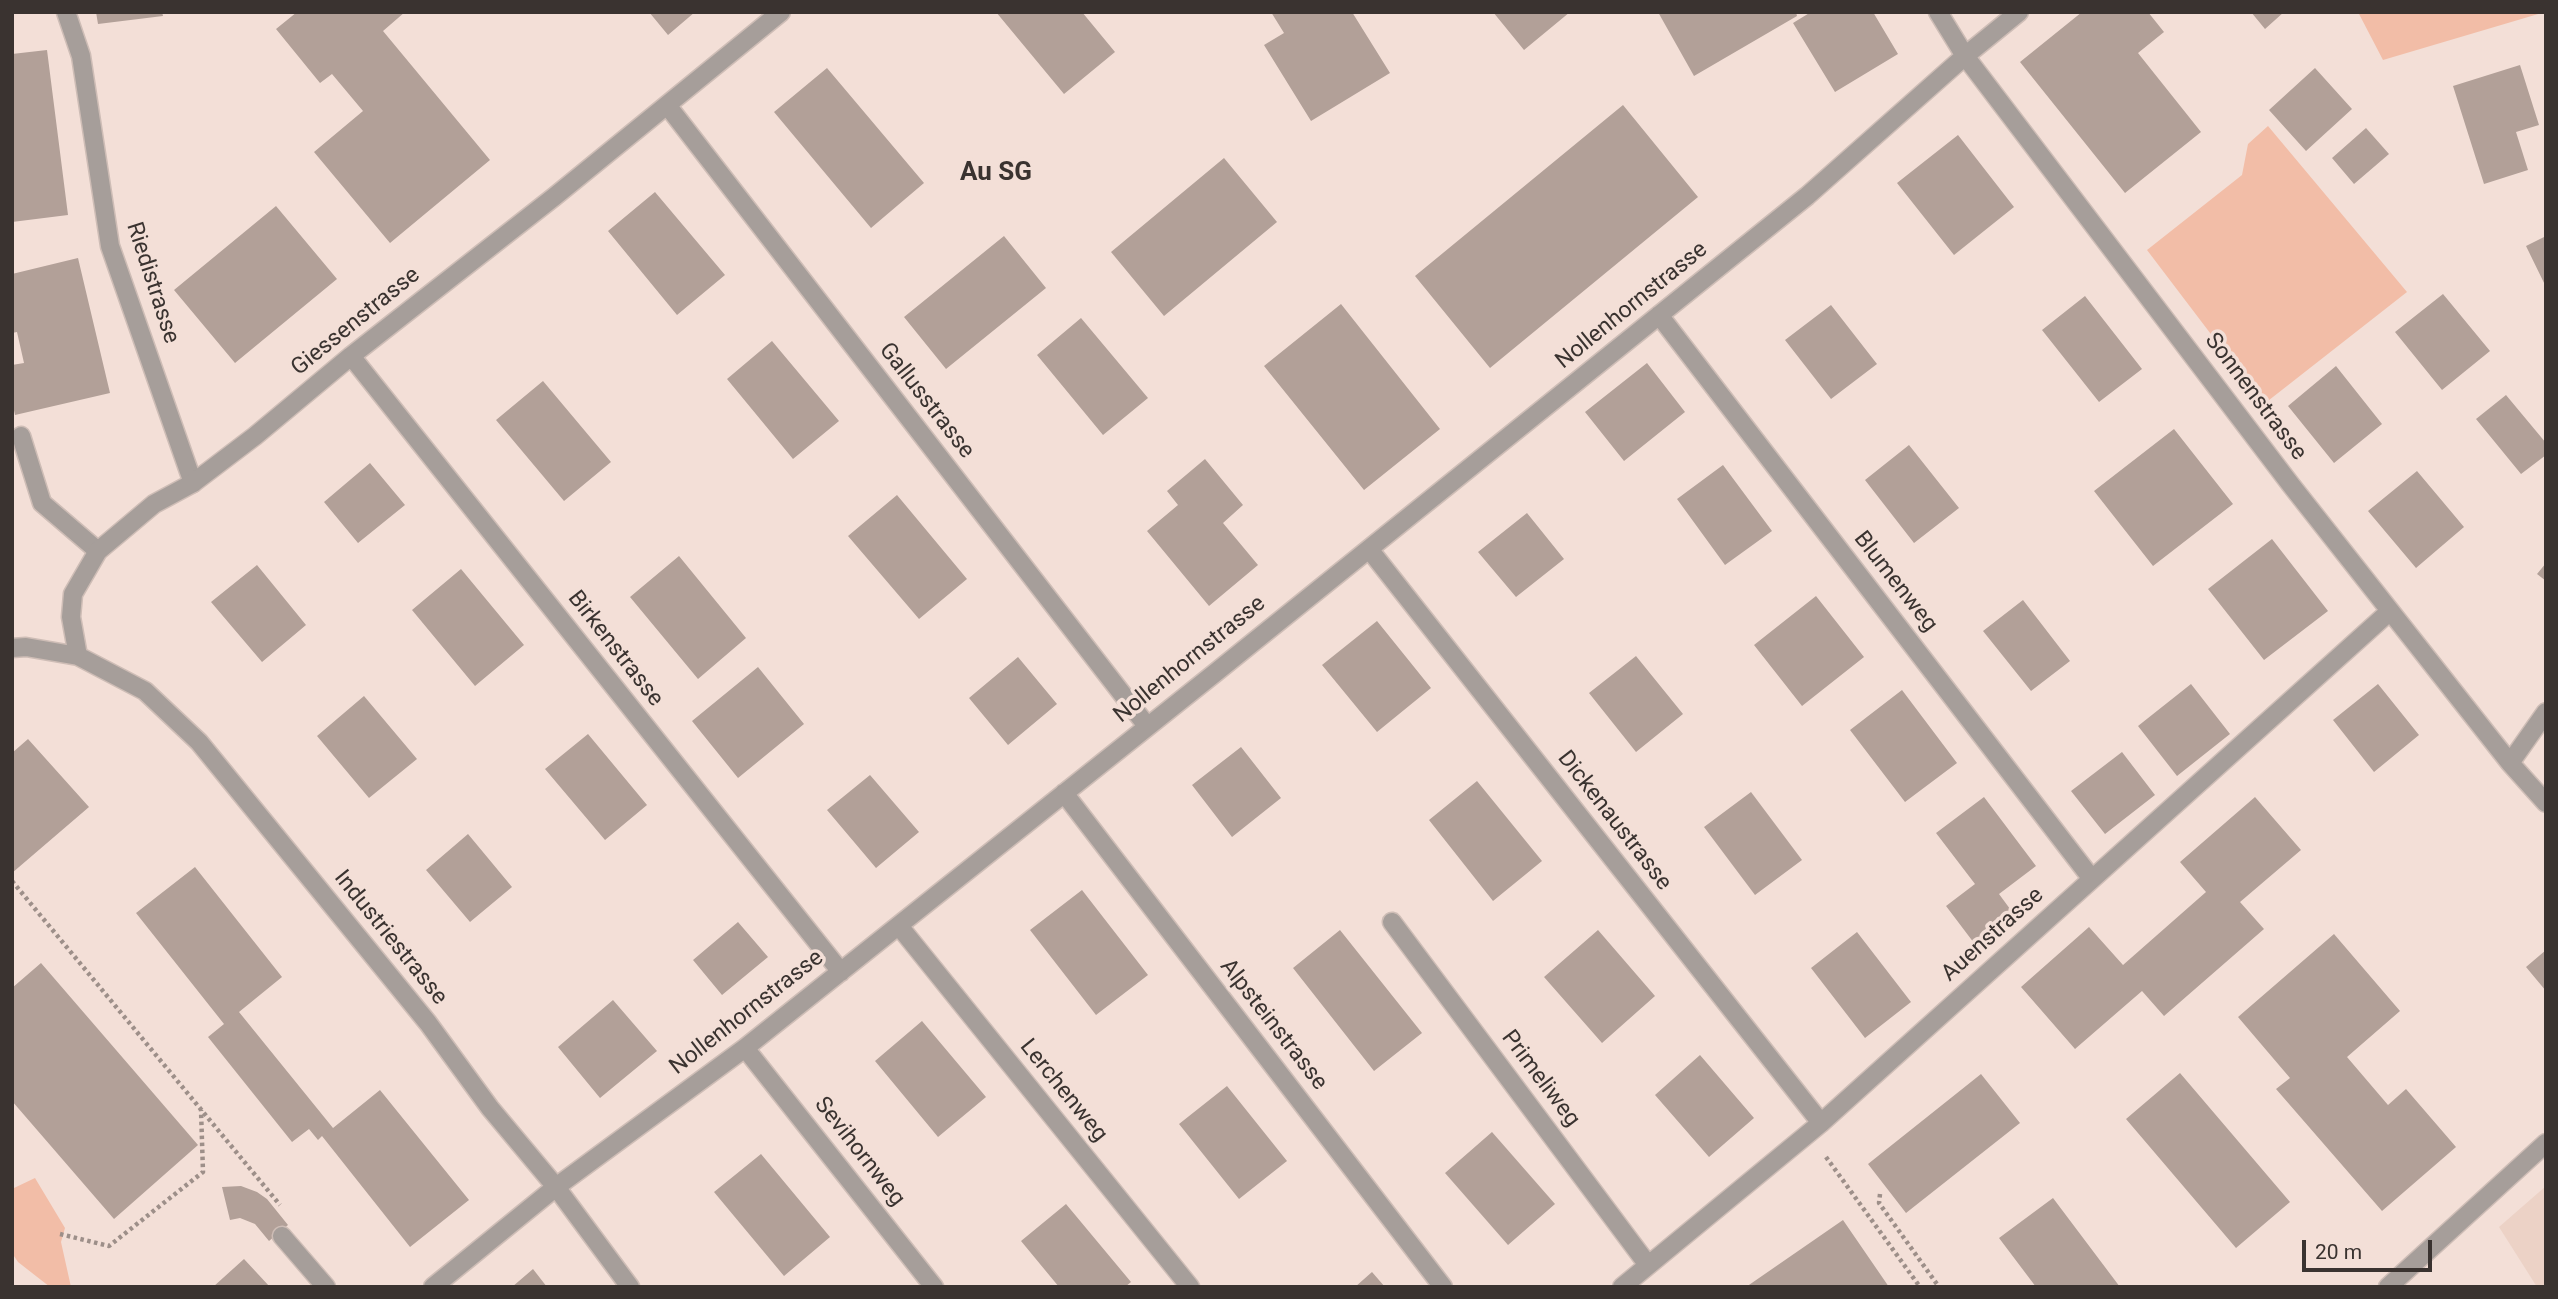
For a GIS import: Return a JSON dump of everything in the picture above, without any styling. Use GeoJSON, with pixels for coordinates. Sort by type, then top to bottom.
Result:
{"type":"FeatureCollection","features":[{"type":"Feature","properties":{"kind":"street","name":"Riedistrasse"},"geometry":{"type":"LineString","coordinates":[[66,12],[81,56],[110,246],[193,482]]}},
{"type":"Feature","properties":{"kind":"street","name":"Giessenstrasse"},"geometry":{"type":"LineString","coordinates":[[78,656],[71,617],[73,594],[98,551],[154,504],[193,482],[255,436],[781,12]]}},
{"type":"Feature","properties":{"kind":"street","name":"Sonnenstrasse"},"geometry":{"type":"LineString","coordinates":[[1938,12],[1965,56],[2389,612],[2510,763],[2546,803]]}},
{"type":"Feature","properties":{"kind":"street","name":"Nollenhornstrasse"},"geometry":{"type":"LineString","coordinates":[[433,1287],[556,1186],[745,1048],[841,972],[1659,316],[1807,196],[1965,56],[2019,12]]}},
{"type":"Feature","properties":{"kind":"street","name":"Gallusstrasse"},"geometry":{"type":"LineString","coordinates":[[667,105],[1147,726]]}},
{"type":"Feature","properties":{"kind":"street","name":"Blumenweg"},"geometry":{"type":"LineString","coordinates":[[1659,316],[2092,879]]}},
{"type":"Feature","properties":{"kind":"street","name":"Birkenstrasse"},"geometry":{"type":"LineString","coordinates":[[351,356],[841,972]]}},
{"type":"Feature","properties":{"kind":"street"},"geometry":{"type":"LineString","coordinates":[[21,436],[41,503],[98,551]]}},
{"type":"Feature","properties":{"kind":"street","name":"Dickenaustrasse"},"geometry":{"type":"LineString","coordinates":[[1369,549],[1815,1128]]}},
{"type":"Feature","properties":{"kind":"street","name":"Auenstrasse"},"geometry":{"type":"LineString","coordinates":[[1622,1287],[1815,1128],[2389,612]]}},
{"type":"Feature","properties":{"kind":"street"},"geometry":{"type":"LineString","coordinates":[[12,648],[26,646],[78,656]]}},
{"type":"Feature","properties":{"kind":"street","name":"Industriestrasse"},"geometry":{"type":"LineString","coordinates":[[78,656],[145,691],[199,742],[428,1024],[490,1108],[556,1186],[630,1287]]}},
{"type":"Feature","properties":{"kind":"street"},"geometry":{"type":"LineString","coordinates":[[2510,763],[2546,712]]}},
{"type":"Feature","properties":{"kind":"street","name":"Alpsteinstrasse"},"geometry":{"type":"LineString","coordinates":[[1064,793],[1443,1287]]}},
{"type":"Feature","properties":{"kind":"street","name":"Primeliweg"},"geometry":{"type":"LineString","coordinates":[[1392,922],[1648,1265]]}},
{"type":"Feature","properties":{"kind":"street","name":"Lerchenweg"},"geometry":{"type":"LineString","coordinates":[[899,926],[1190,1287]]}},
{"type":"Feature","properties":{"kind":"street","name":"Sevihornweg"},"geometry":{"type":"LineString","coordinates":[[745,1048],[934,1287]]}},
{"type":"Feature","properties":{"kind":"street"},"geometry":{"type":"LineString","coordinates":[[2388,1287],[2546,1143]]}},
{"type":"Feature","properties":{"kind":"street"},"geometry":{"type":"LineString","coordinates":[[282,1236],[326,1287]]}},
{"type":"Feature","properties":{"kind":"path"},"geometry":{"type":"LineString","coordinates":[[12,881],[287,1213]]}},
{"type":"Feature","properties":{"kind":"path"},"geometry":{"type":"LineString","coordinates":[[60,1234],[109,1246],[204,1172],[201,1109]]}},
{"type":"Feature","properties":{"kind":"path"},"geometry":{"type":"LineString","coordinates":[[1815,1128],[1920,1287]]}},
{"type":"Feature","properties":{"kind":"path"},"geometry":{"type":"LineString","coordinates":[[1880,1194],[1879,1203],[1939,1287]]}},
{"type":"Feature","properties":{"kind":"shaded area"},"geometry":{"type":"Polygon","coordinates":[[[2358,12],[2545,12],[2383,60],[2358,12]]]}},
{"type":"Feature","properties":{"kind":"shaded area"},"geometry":{"type":"Polygon","coordinates":[[[2268,126],[2407,292],[2264,404],[2147,250],[2242,175],[2248,144],[2268,126]]]}},
{"type":"Feature","properties":{"kind":"shaded area"},"geometry":{"type":"Polygon","coordinates":[[[35,1178],[65,1228],[61,1242],[71,1287],[50,1287],[18,1262],[12,1253],[12,1193],[14,1188],[35,1178]]]}},
{"type":"Feature","properties":{"kind":"shaded area"},"geometry":{"type":"Polygon","coordinates":[[[2546,1186],[2546,1287],[2537,1287],[2499,1227],[2546,1186]]]}},
{"type":"Feature","properties":{"kind":"building"},"geometry":{"type":"Polygon","coordinates":[[[96,12],[162,12],[163,16],[98,24],[96,12]]]}},
{"type":"Feature","properties":{"kind":"building"},"geometry":{"type":"Polygon","coordinates":[[[297,12],[405,12],[383,31],[490,160],[390,243],[314,152],[363,111],[332,74],[320,83],[276,29],[297,12]]]}},
{"type":"Feature","properties":{"kind":"building"},"geometry":{"type":"Polygon","coordinates":[[[649,12],[695,12],[668,35],[649,12]]]}},
{"type":"Feature","properties":{"kind":"building"},"geometry":{"type":"Polygon","coordinates":[[[996,12],[1082,12],[1115,52],[1064,94],[996,12]]]}},
{"type":"Feature","properties":{"kind":"building"},"geometry":{"type":"Polygon","coordinates":[[[1271,12],[1352,12],[1390,73],[1311,121],[1264,45],[1284,33],[1271,12]]]}},
{"type":"Feature","properties":{"kind":"building"},"geometry":{"type":"Polygon","coordinates":[[[1493,12],[1570,12],[1524,50],[1493,12]]]}},
{"type":"Feature","properties":{"kind":"building"},"geometry":{"type":"Polygon","coordinates":[[[1658,12],[1796,12],[1797,16],[1694,76],[1658,12]]]}},
{"type":"Feature","properties":{"kind":"building"},"geometry":{"type":"Polygon","coordinates":[[[1811,12],[1873,12],[1898,54],[1835,92],[1793,23],[1811,12]]]}},
{"type":"Feature","properties":{"kind":"building"},"geometry":{"type":"Polygon","coordinates":[[[2082,12],[2148,12],[2164,32],[2138,53],[2201,132],[2125,193],[2020,62],[2082,12]]]}},
{"type":"Feature","properties":{"kind":"building"},"geometry":{"type":"Polygon","coordinates":[[[2251,12],[2284,12],[2265,29],[2251,12]]]}},
{"type":"Feature","properties":{"kind":"building"},"geometry":{"type":"Polygon","coordinates":[[[47,50],[68,215],[12,222],[12,54],[47,50]]]}},
{"type":"Feature","properties":{"kind":"building"},"geometry":{"type":"Polygon","coordinates":[[[2520,65],[2539,125],[2516,132],[2528,170],[2484,184],[2453,86],[2520,65]]]}},
{"type":"Feature","properties":{"kind":"building"},"geometry":{"type":"Polygon","coordinates":[[[827,68],[924,183],[871,228],[774,112],[827,68]]]}},
{"type":"Feature","properties":{"kind":"building"},"geometry":{"type":"Polygon","coordinates":[[[2315,68],[2352,109],[2306,151],[2269,110],[2315,68]]]}},
{"type":"Feature","properties":{"kind":"building"},"geometry":{"type":"Polygon","coordinates":[[[1623,105],[1698,197],[1490,368],[1415,276],[1623,105]]]}},
{"type":"Feature","properties":{"kind":"building"},"geometry":{"type":"Polygon","coordinates":[[[2366,128],[2389,154],[2354,184],[2332,158],[2366,128]]]}},
{"type":"Feature","properties":{"kind":"building"},"geometry":{"type":"Polygon","coordinates":[[[1958,135],[2014,207],[1954,255],[1897,183],[1958,135]]]}},
{"type":"Feature","properties":{"kind":"building"},"geometry":{"type":"Polygon","coordinates":[[[1224,158],[1277,222],[1164,316],[1111,252],[1224,158]]]}},
{"type":"Feature","properties":{"kind":"building"},"geometry":{"type":"Polygon","coordinates":[[[655,192],[725,275],[677,315],[608,231],[655,192]]]}},
{"type":"Feature","properties":{"kind":"building"},"geometry":{"type":"Polygon","coordinates":[[[276,206],[337,279],[235,363],[174,290],[276,206]]]}},
{"type":"Feature","properties":{"kind":"building"},"geometry":{"type":"Polygon","coordinates":[[[1004,236],[1046,288],[946,369],[904,317],[1004,236]]]}},
{"type":"Feature","properties":{"kind":"building"},"geometry":{"type":"Polygon","coordinates":[[[2546,236],[2546,287],[2526,246],[2546,236]]]}},
{"type":"Feature","properties":{"kind":"building"},"geometry":{"type":"Polygon","coordinates":[[[78,258],[110,393],[15,415],[12,401],[12,365],[24,363],[17,332],[12,333],[12,274],[78,258]]]}},
{"type":"Feature","properties":{"kind":"building"},"geometry":{"type":"Polygon","coordinates":[[[2443,294],[2490,351],[2442,390],[2395,332],[2443,294]]]}},
{"type":"Feature","properties":{"kind":"building"},"geometry":{"type":"Polygon","coordinates":[[[2085,296],[2142,369],[2099,402],[2042,330],[2085,296]]]}},
{"type":"Feature","properties":{"kind":"building"},"geometry":{"type":"Polygon","coordinates":[[[1341,304],[1440,429],[1364,490],[1264,366],[1341,304]]]}},
{"type":"Feature","properties":{"kind":"building"},"geometry":{"type":"Polygon","coordinates":[[[1831,305],[1877,364],[1831,399],[1785,340],[1831,305]]]}},
{"type":"Feature","properties":{"kind":"building"},"geometry":{"type":"Polygon","coordinates":[[[1081,318],[1148,398],[1103,435],[1037,355],[1081,318]]]}},
{"type":"Feature","properties":{"kind":"building"},"geometry":{"type":"Polygon","coordinates":[[[772,341],[839,421],[793,459],[727,379],[772,341]]]}},
{"type":"Feature","properties":{"kind":"building"},"geometry":{"type":"Polygon","coordinates":[[[1647,363],[1685,412],[1624,461],[1585,412],[1647,363]]]}},
{"type":"Feature","properties":{"kind":"building"},"geometry":{"type":"Polygon","coordinates":[[[2336,366],[2382,424],[2334,463],[2288,406],[2336,366]]]}},
{"type":"Feature","properties":{"kind":"building"},"geometry":{"type":"Polygon","coordinates":[[[543,381],[611,462],[564,501],[496,420],[543,381]]]}},
{"type":"Feature","properties":{"kind":"building"},"geometry":{"type":"Polygon","coordinates":[[[2506,395],[2546,443],[2546,455],[2521,474],[2476,419],[2506,395]]]}},
{"type":"Feature","properties":{"kind":"building"},"geometry":{"type":"Polygon","coordinates":[[[2174,429],[2233,504],[2153,566],[2094,491],[2174,429]]]}},
{"type":"Feature","properties":{"kind":"building"},"geometry":{"type":"Polygon","coordinates":[[[1909,445],[1959,508],[1914,543],[1865,480],[1909,445]]]}},
{"type":"Feature","properties":{"kind":"building"},"geometry":{"type":"Polygon","coordinates":[[[1205,459],[1243,505],[1223,523],[1258,565],[1209,606],[1147,531],[1178,505],[1167,491],[1205,459]]]}},
{"type":"Feature","properties":{"kind":"building"},"geometry":{"type":"Polygon","coordinates":[[[370,463],[405,505],[358,543],[324,502],[370,463]]]}},
{"type":"Feature","properties":{"kind":"building"},"geometry":{"type":"Polygon","coordinates":[[[1723,465],[1772,531],[1725,565],[1677,499],[1723,465]]]}},
{"type":"Feature","properties":{"kind":"building"},"geometry":{"type":"Polygon","coordinates":[[[2417,471],[2464,527],[2416,568],[2368,511],[2417,471]]]}},
{"type":"Feature","properties":{"kind":"building"},"geometry":{"type":"Polygon","coordinates":[[[897,495],[967,579],[919,619],[848,536],[897,495]]]}},
{"type":"Feature","properties":{"kind":"building"},"geometry":{"type":"Polygon","coordinates":[[[1527,513],[1564,559],[1516,597],[1478,552],[1527,513]]]}},
{"type":"Feature","properties":{"kind":"building"},"geometry":{"type":"Polygon","coordinates":[[[2272,539],[2328,611],[2264,660],[2208,589],[2272,539]]]}},
{"type":"Feature","properties":{"kind":"building"},"geometry":{"type":"Polygon","coordinates":[[[679,556],[746,638],[698,679],[630,597],[679,556]]]}},
{"type":"Feature","properties":{"kind":"building"},"geometry":{"type":"Polygon","coordinates":[[[2546,563],[2546,581],[2537,574],[2546,563]]]}},
{"type":"Feature","properties":{"kind":"building"},"geometry":{"type":"Polygon","coordinates":[[[257,565],[306,625],[262,662],[211,602],[257,565]]]}},
{"type":"Feature","properties":{"kind":"building"},"geometry":{"type":"Polygon","coordinates":[[[461,569],[524,645],[475,686],[412,610],[461,569]]]}},
{"type":"Feature","properties":{"kind":"building"},"geometry":{"type":"Polygon","coordinates":[[[1816,596],[1864,657],[1802,706],[1754,645],[1816,596]]]}},
{"type":"Feature","properties":{"kind":"building"},"geometry":{"type":"Polygon","coordinates":[[[2023,600],[2070,661],[2031,691],[1983,631],[2023,600]]]}},
{"type":"Feature","properties":{"kind":"building"},"geometry":{"type":"Polygon","coordinates":[[[1377,621],[1431,688],[1377,732],[1322,665],[1377,621]]]}},
{"type":"Feature","properties":{"kind":"building"},"geometry":{"type":"Polygon","coordinates":[[[1636,656],[1683,714],[1636,752],[1589,693],[1636,656]]]}},
{"type":"Feature","properties":{"kind":"building"},"geometry":{"type":"Polygon","coordinates":[[[1018,657],[1057,704],[1008,745],[969,698],[1018,657]]]}},
{"type":"Feature","properties":{"kind":"building"},"geometry":{"type":"Polygon","coordinates":[[[758,667],[804,724],[738,778],[692,721],[758,667]]]}},
{"type":"Feature","properties":{"kind":"building"},"geometry":{"type":"Polygon","coordinates":[[[2191,684],[2230,734],[2177,776],[2138,726],[2191,684]]]}},
{"type":"Feature","properties":{"kind":"building"},"geometry":{"type":"Polygon","coordinates":[[[2378,684],[2419,735],[2374,772],[2333,720],[2378,684]]]}},
{"type":"Feature","properties":{"kind":"building"},"geometry":{"type":"Polygon","coordinates":[[[1902,690],[1957,763],[1905,802],[1850,730],[1902,690]]]}},
{"type":"Feature","properties":{"kind":"building"},"geometry":{"type":"Polygon","coordinates":[[[364,696],[417,759],[369,798],[317,736],[364,696]]]}},
{"type":"Feature","properties":{"kind":"building"},"geometry":{"type":"Polygon","coordinates":[[[588,734],[647,805],[605,840],[545,769],[588,734]]]}},
{"type":"Feature","properties":{"kind":"building"},"geometry":{"type":"Polygon","coordinates":[[[28,739],[89,807],[12,873],[12,753],[28,739]]]}},
{"type":"Feature","properties":{"kind":"building"},"geometry":{"type":"Polygon","coordinates":[[[1241,747],[1281,798],[1232,837],[1192,785],[1241,747]]]}},
{"type":"Feature","properties":{"kind":"building"},"geometry":{"type":"Polygon","coordinates":[[[2122,752],[2155,795],[2105,834],[2071,791],[2122,752]]]}},
{"type":"Feature","properties":{"kind":"building"},"geometry":{"type":"Polygon","coordinates":[[[870,775],[919,832],[876,868],[827,810],[870,775]]]}},
{"type":"Feature","properties":{"kind":"building"},"geometry":{"type":"Polygon","coordinates":[[[1477,781],[1542,861],[1493,901],[1429,820],[1477,781]]]}},
{"type":"Feature","properties":{"kind":"building"},"geometry":{"type":"Polygon","coordinates":[[[1751,792],[1802,860],[1755,895],[1704,827],[1751,792]]]}},
{"type":"Feature","properties":{"kind":"building"},"geometry":{"type":"Polygon","coordinates":[[[1984,797],[2036,866],[1999,894],[2013,913],[1974,943],[1946,906],[1975,884],[1936,833],[1984,797]]]}},
{"type":"Feature","properties":{"kind":"building"},"geometry":{"type":"Polygon","coordinates":[[[2255,797],[2301,850],[2240,902],[2264,929],[2164,1016],[2142,991],[2075,1049],[2021,987],[2089,927],[2123,965],[2206,892],[2180,862],[2255,797]]]}},
{"type":"Feature","properties":{"kind":"building"},"geometry":{"type":"Polygon","coordinates":[[[468,834],[512,887],[470,922],[426,870],[468,834]]]}},
{"type":"Feature","properties":{"kind":"building"},"geometry":{"type":"Polygon","coordinates":[[[195,867],[282,977],[239,1012],[333,1128],[380,1090],[469,1200],[410,1247],[322,1136],[318,1140],[309,1129],[292,1142],[208,1037],[224,1024],[136,913],[195,867]]]}},
{"type":"Feature","properties":{"kind":"building"},"geometry":{"type":"Polygon","coordinates":[[[1082,890],[1148,975],[1096,1015],[1030,930],[1082,890]]]}},
{"type":"Feature","properties":{"kind":"building"},"geometry":{"type":"Polygon","coordinates":[[[738,922],[768,957],[722,995],[693,960],[738,922]]]}},
{"type":"Feature","properties":{"kind":"building"},"geometry":{"type":"Polygon","coordinates":[[[1340,930],[1422,1033],[1374,1071],[1293,968],[1340,930]]]}},
{"type":"Feature","properties":{"kind":"building"},"geometry":{"type":"Polygon","coordinates":[[[1598,930],[1655,996],[1602,1043],[1544,977],[1598,930]]]}},
{"type":"Feature","properties":{"kind":"building"},"geometry":{"type":"Polygon","coordinates":[[[1857,932],[1911,1002],[1865,1038],[1811,968],[1857,932]]]}},
{"type":"Feature","properties":{"kind":"building"},"geometry":{"type":"Polygon","coordinates":[[[2334,934],[2400,1011],[2347,1057],[2388,1105],[2406,1089],[2456,1147],[2382,1211],[2276,1089],[2290,1078],[2238,1017],[2334,934]]]}},
{"type":"Feature","properties":{"kind":"building"},"geometry":{"type":"Polygon","coordinates":[[[2546,950],[2546,991],[2526,967],[2546,950]]]}},
{"type":"Feature","properties":{"kind":"building"},"geometry":{"type":"Polygon","coordinates":[[[41,963],[198,1145],[114,1219],[12,1101],[12,988],[41,963]]]}},
{"type":"Feature","properties":{"kind":"building"},"geometry":{"type":"Polygon","coordinates":[[[613,1000],[657,1051],[600,1098],[558,1047],[613,1000]]]}},
{"type":"Feature","properties":{"kind":"building"},"geometry":{"type":"Polygon","coordinates":[[[922,1021],[986,1097],[938,1137],[875,1061],[922,1021]]]}},
{"type":"Feature","properties":{"kind":"building"},"geometry":{"type":"Polygon","coordinates":[[[1700,1055],[1754,1118],[1709,1157],[1655,1095],[1700,1055]]]}},
{"type":"Feature","properties":{"kind":"building"},"geometry":{"type":"Polygon","coordinates":[[[2180,1073],[2290,1202],[2236,1248],[2126,1119],[2180,1073]]]}},
{"type":"Feature","properties":{"kind":"building"},"geometry":{"type":"Polygon","coordinates":[[[1981,1074],[2020,1123],[1906,1213],[1868,1164],[1981,1074]]]}},
{"type":"Feature","properties":{"kind":"building"},"geometry":{"type":"Polygon","coordinates":[[[1227,1086],[1287,1161],[1239,1199],[1179,1124],[1227,1086]]]}},
{"type":"Feature","properties":{"kind":"building"},"geometry":{"type":"Polygon","coordinates":[[[1492,1132],[1555,1204],[1508,1245],[1445,1173],[1492,1132]]]}},
{"type":"Feature","properties":{"kind":"building"},"geometry":{"type":"Polygon","coordinates":[[[761,1154],[830,1237],[784,1276],[714,1192],[761,1154]]]}},
{"type":"Feature","properties":{"kind":"building"},"geometry":{"type":"Polygon","coordinates":[[[241,1186],[267,1199],[288,1225],[269,1241],[255,1224],[240,1218],[230,1220],[222,1187],[241,1186]]]}},
{"type":"Feature","properties":{"kind":"building"},"geometry":{"type":"Polygon","coordinates":[[[2053,1198],[2120,1287],[2036,1287],[1999,1238],[2053,1198]]]}},
{"type":"Feature","properties":{"kind":"building"},"geometry":{"type":"Polygon","coordinates":[[[1066,1204],[1131,1282],[1125,1287],[1059,1287],[1021,1241],[1066,1204]]]}},
{"type":"Feature","properties":{"kind":"building"},"geometry":{"type":"Polygon","coordinates":[[[1843,1220],[1889,1287],[1746,1287],[1843,1220]]]}},
{"type":"Feature","properties":{"kind":"building"},"geometry":{"type":"Polygon","coordinates":[[[244,1259],[270,1287],[213,1287],[244,1259]]]}},
{"type":"Feature","properties":{"kind":"building"},"geometry":{"type":"Polygon","coordinates":[[[533,1269],[547,1287],[512,1287],[533,1269]]]}},
{"type":"Feature","properties":{"kind":"building"},"geometry":{"type":"Polygon","coordinates":[[[1372,1272],[1385,1287],[1355,1287],[1372,1272]]]}},
{"type":"Feature","properties":{"kind":"district","name":"Au SG"},"geometry":{"type":"Point","coordinates":[996,173]}}]}
